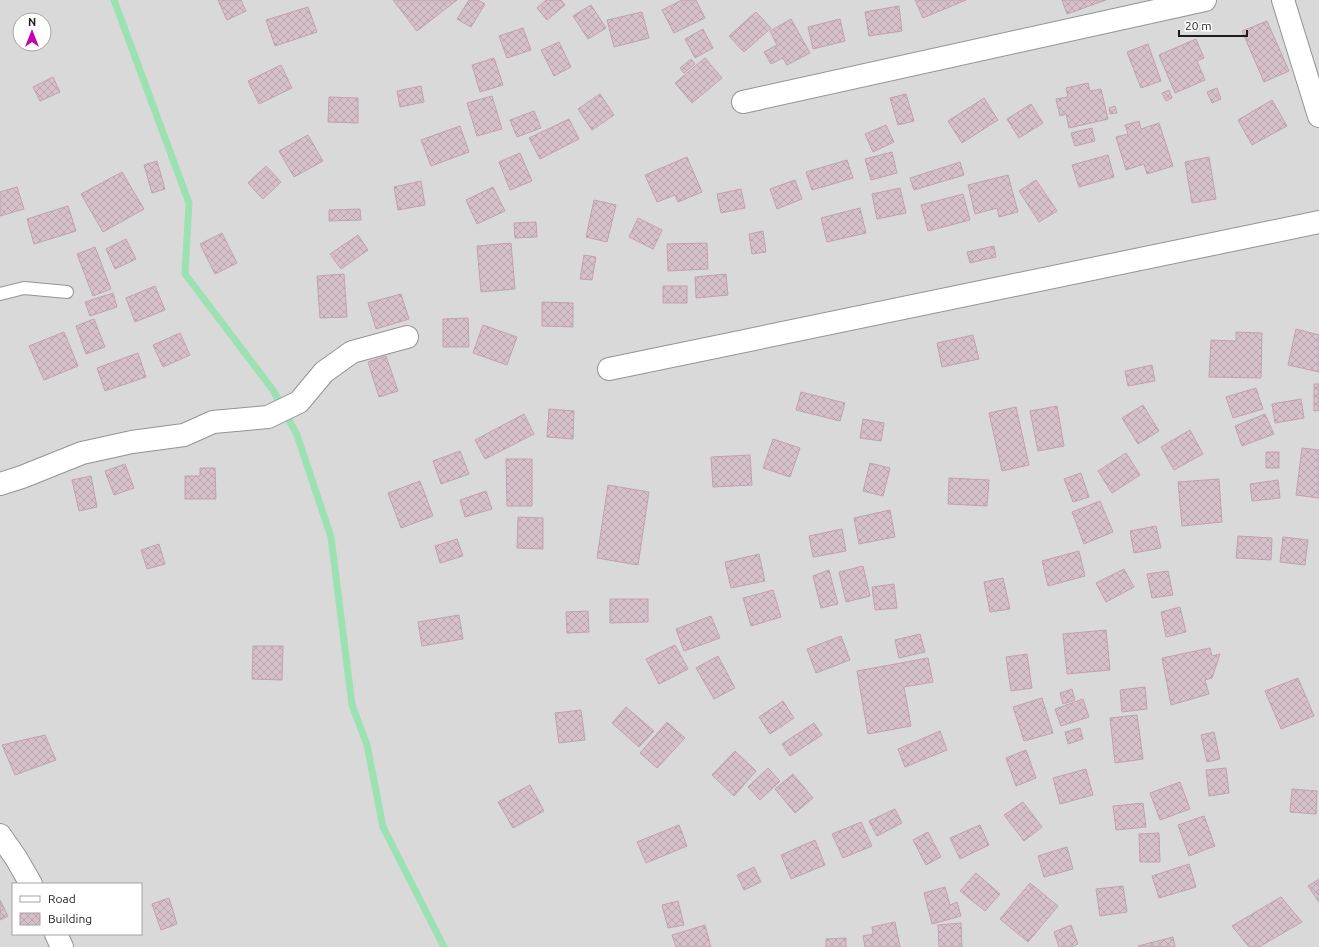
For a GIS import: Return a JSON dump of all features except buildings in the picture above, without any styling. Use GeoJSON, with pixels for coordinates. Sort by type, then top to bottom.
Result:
{"type":"FeatureCollection","features":[{"type":"Feature","properties":{"kind":"street"},"geometry":{"type":"LineString","coordinates":[[743,102],[1205,0]]}},
{"type":"Feature","properties":{"kind":"street"},"geometry":{"type":"LineString","coordinates":[[1283,0],[1319,116]]}},
{"type":"Feature","properties":{"kind":"street"},"geometry":{"type":"LineString","coordinates":[[609,369],[1319,222]]}},
{"type":"Feature","properties":{"kind":"street"},"geometry":{"type":"LineString","coordinates":[[0,484],[22,477],[82,453],[132,442],[184,435],[213,422],[268,417],[299,402],[324,372],[352,352],[407,336]]}},
{"type":"Feature","properties":{"kind":"street"},"geometry":{"type":"LineString","coordinates":[[0,835],[16,858],[30,883]]}},
{"type":"Feature","properties":{"kind":"street"},"geometry":{"type":"LineString","coordinates":[[56,935],[62,947]]}},
{"type":"Feature","properties":{"kind":"lane"},"geometry":{"type":"LineString","coordinates":[[0,294],[24,288],[67,292]]}},
{"type":"Feature","properties":{"kind":"shaded area"},"geometry":{"type":"Polygon","coordinates":[[[0,0],[1319,0],[1319,947],[0,947],[0,0]]]}},
{"type":"Feature","properties":{"kind":"waterway"},"geometry":{"type":"LineString","coordinates":[[114,0],[189,203],[185,274],[273,390],[297,435],[331,537],[352,705],[367,745],[383,827],[444,947]]}}]}
